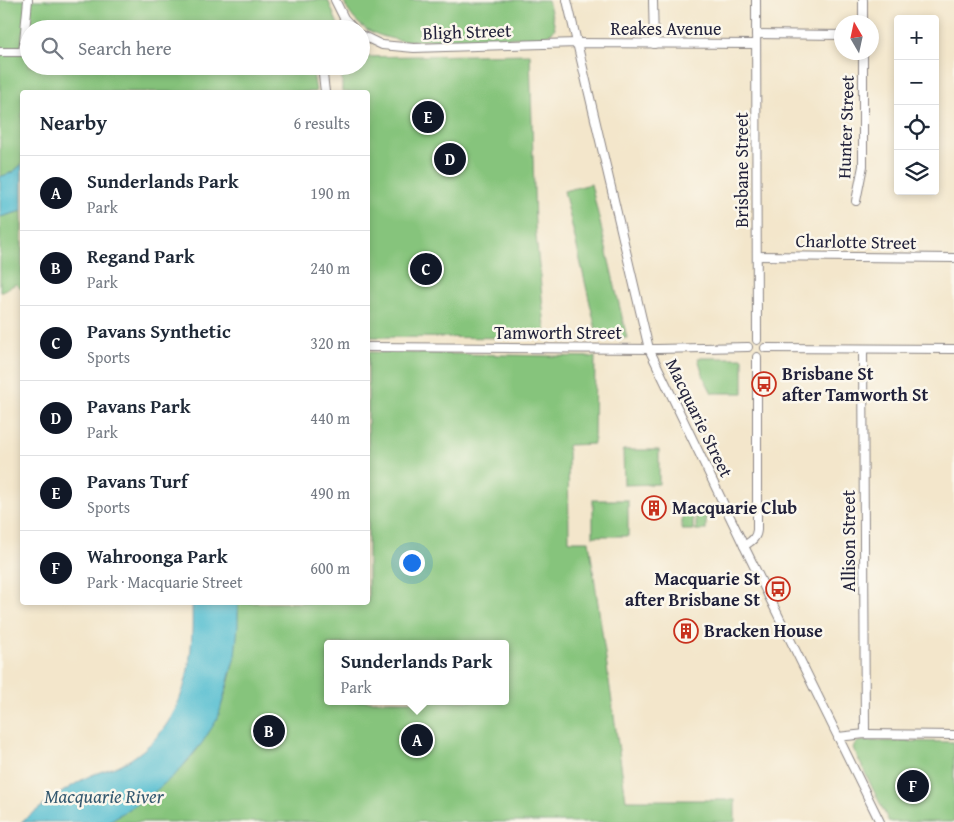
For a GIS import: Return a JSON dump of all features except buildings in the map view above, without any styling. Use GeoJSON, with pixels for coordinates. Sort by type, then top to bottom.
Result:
{"type":"FeatureCollection","features":[{"type":"Feature","properties":{"kind":"street"},"geometry":{"type":"LineString","coordinates":[[27,20],[28,0]]}},
{"type":"Feature","properties":{"kind":"street"},"geometry":{"type":"LineString","coordinates":[[335,0],[346,20]]}},
{"type":"Feature","properties":{"kind":"street","name":"Macquarie Street"},"geometry":{"type":"LineString","coordinates":[[567,0],[649,349],[880,822]]}},
{"type":"Feature","properties":{"kind":"street"},"geometry":{"type":"LineString","coordinates":[[653,0],[654,44]]}},
{"type":"Feature","properties":{"kind":"street","name":"Brisbane Street"},"geometry":{"type":"LineString","coordinates":[[756,0],[757,340]]}},
{"type":"Feature","properties":{"kind":"street"},"geometry":{"type":"LineString","coordinates":[[863,0],[863,15]]}},
{"type":"Feature","properties":{"kind":"street"},"geometry":{"type":"LineString","coordinates":[[756,34],[834,35]]}},
{"type":"Feature","properties":{"kind":"street","name":"Bligh Street"},"geometry":{"type":"LineString","coordinates":[[370,39],[382,45],[414,48],[577,44]]}},
{"type":"Feature","properties":{"kind":"street","name":"Reakes Avenue"},"geometry":{"type":"LineString","coordinates":[[577,44],[756,44]]}},
{"type":"Feature","properties":{"kind":"street"},"geometry":{"type":"LineString","coordinates":[[0,52],[20,52]]}},
{"type":"Feature","properties":{"kind":"street","name":"Hunter Street"},"geometry":{"type":"LineString","coordinates":[[856,201],[863,166],[863,60]]}},
{"type":"Feature","properties":{"kind":"street"},"geometry":{"type":"LineString","coordinates":[[323,75],[325,90]]}},
{"type":"Feature","properties":{"kind":"street","name":"Charlotte Street"},"geometry":{"type":"LineString","coordinates":[[757,256],[954,258]]}},
{"type":"Feature","properties":{"kind":"street"},"geometry":{"type":"LineString","coordinates":[[757,340],[762,341],[765,348],[764,353],[757,356],[752,355],[748,347],[750,343],[757,340]]}},
{"type":"Feature","properties":{"kind":"street","name":"Tamworth Street"},"geometry":{"type":"LineString","coordinates":[[370,347],[649,349],[748,347]]}},
{"type":"Feature","properties":{"kind":"street"},"geometry":{"type":"LineString","coordinates":[[765,348],[954,349]]}},
{"type":"Feature","properties":{"kind":"street","name":"Allison Street"},"geometry":{"type":"LineString","coordinates":[[863,348],[864,734]]}},
{"type":"Feature","properties":{"kind":"street"},"geometry":{"type":"LineString","coordinates":[[744,546],[753,540],[757,530],[757,356]]}},
{"type":"Feature","properties":{"kind":"street"},"geometry":{"type":"LineString","coordinates":[[838,737],[864,734],[954,735]]}},
{"type":"Feature","properties":{"kind":"green space"},"geometry":{"type":"Polygon","coordinates":[[[0,0],[328,0],[336,20],[20,20],[20,75],[313,75],[316,90],[20,90],[20,166],[13,172],[0,177],[0,0]]]}},
{"type":"Feature","properties":{"kind":"green space"},"geometry":{"type":"Polygon","coordinates":[[[343,0],[548,0],[555,28],[544,37],[404,41],[384,37],[370,31],[370,20],[356,20],[343,0]]]}},
{"type":"Feature","properties":{"kind":"green space"},"geometry":{"type":"Polygon","coordinates":[[[530,54],[535,225],[546,338],[370,337],[370,90],[342,90],[342,75],[370,75],[370,57],[530,54]]]}},
{"type":"Feature","properties":{"kind":"green space"},"geometry":{"type":"Polygon","coordinates":[[[591,184],[627,338],[598,338],[564,191],[591,184]]]}},
{"type":"Feature","properties":{"kind":"green space"},"geometry":{"type":"Polygon","coordinates":[[[20,212],[20,288],[16,284],[0,292],[0,217],[20,212]]]}},
{"type":"Feature","properties":{"kind":"green space"},"geometry":{"type":"Polygon","coordinates":[[[370,352],[595,357],[594,444],[568,445],[569,541],[589,541],[626,800],[735,800],[735,822],[108,822],[168,780],[192,756],[206,737],[225,695],[235,650],[238,605],[370,605],[370,352]]]}},
{"type":"Feature","properties":{"kind":"green space"},"geometry":{"type":"Polygon","coordinates":[[[698,358],[743,358],[743,393],[712,393],[704,378],[698,358]]]}},
{"type":"Feature","properties":{"kind":"green space"},"geometry":{"type":"Polygon","coordinates":[[[623,450],[659,450],[659,484],[624,485],[623,450]]]}},
{"type":"Feature","properties":{"kind":"green space"},"geometry":{"type":"Polygon","coordinates":[[[593,500],[628,500],[628,536],[593,536],[593,500]]]}},
{"type":"Feature","properties":{"kind":"green space"},"geometry":{"type":"Polygon","coordinates":[[[682,508],[693,508],[693,530],[682,530],[682,508]]]}},
{"type":"Feature","properties":{"kind":"green space"},"geometry":{"type":"Polygon","coordinates":[[[696,508],[706,508],[706,530],[696,530],[696,508]]]}},
{"type":"Feature","properties":{"kind":"green space"},"geometry":{"type":"Polygon","coordinates":[[[861,741],[954,742],[954,822],[889,822],[853,748],[856,743],[861,741]]]}},
{"type":"Feature","properties":{"kind":"water"},"geometry":{"type":"Polygon","coordinates":[[[20,166],[20,212],[0,217],[0,177],[13,172],[20,166]]]}},
{"type":"Feature","properties":{"kind":"water","name":"Macquarie River"},"geometry":{"type":"Polygon","coordinates":[[[192,605],[238,605],[235,656],[218,718],[202,743],[178,772],[152,794],[108,822],[21,822],[80,781],[126,762],[146,748],[161,731],[173,713],[182,693],[188,672],[192,605]]]}},
{"type":"Feature","properties":{"kind":"place","name":"Pavans Turf"},"geometry":{"type":"Point","coordinates":[428,117]}},
{"type":"Feature","properties":{"kind":"place","name":"Pavans Park"},"geometry":{"type":"Point","coordinates":[450,159]}},
{"type":"Feature","properties":{"kind":"place","name":"Pavans Synthetic"},"geometry":{"type":"Point","coordinates":[426,269]}},
{"type":"Feature","properties":{"kind":"place","name":"Brisbane St after Tamworth St"},"geometry":{"type":"Point","coordinates":[764,384]}},
{"type":"Feature","properties":{"kind":"place","name":"Macquarie Club"},"geometry":{"type":"Point","coordinates":[654,508]}},
{"type":"Feature","properties":{"kind":"place","name":"Macquarie St after Brisbane St"},"geometry":{"type":"Point","coordinates":[778,589]}},
{"type":"Feature","properties":{"kind":"place","name":"Bracken House"},"geometry":{"type":"Point","coordinates":[686,631]}},
{"type":"Feature","properties":{"kind":"place","name":"Regand Park"},"geometry":{"type":"Point","coordinates":[269,731]}},
{"type":"Feature","properties":{"kind":"place","name":"Sunderlands Park"},"geometry":{"type":"Point","coordinates":[417,740]}},
{"type":"Feature","properties":{"kind":"place","name":"Wahroonga Park"},"geometry":{"type":"Point","coordinates":[913,786]}}]}
